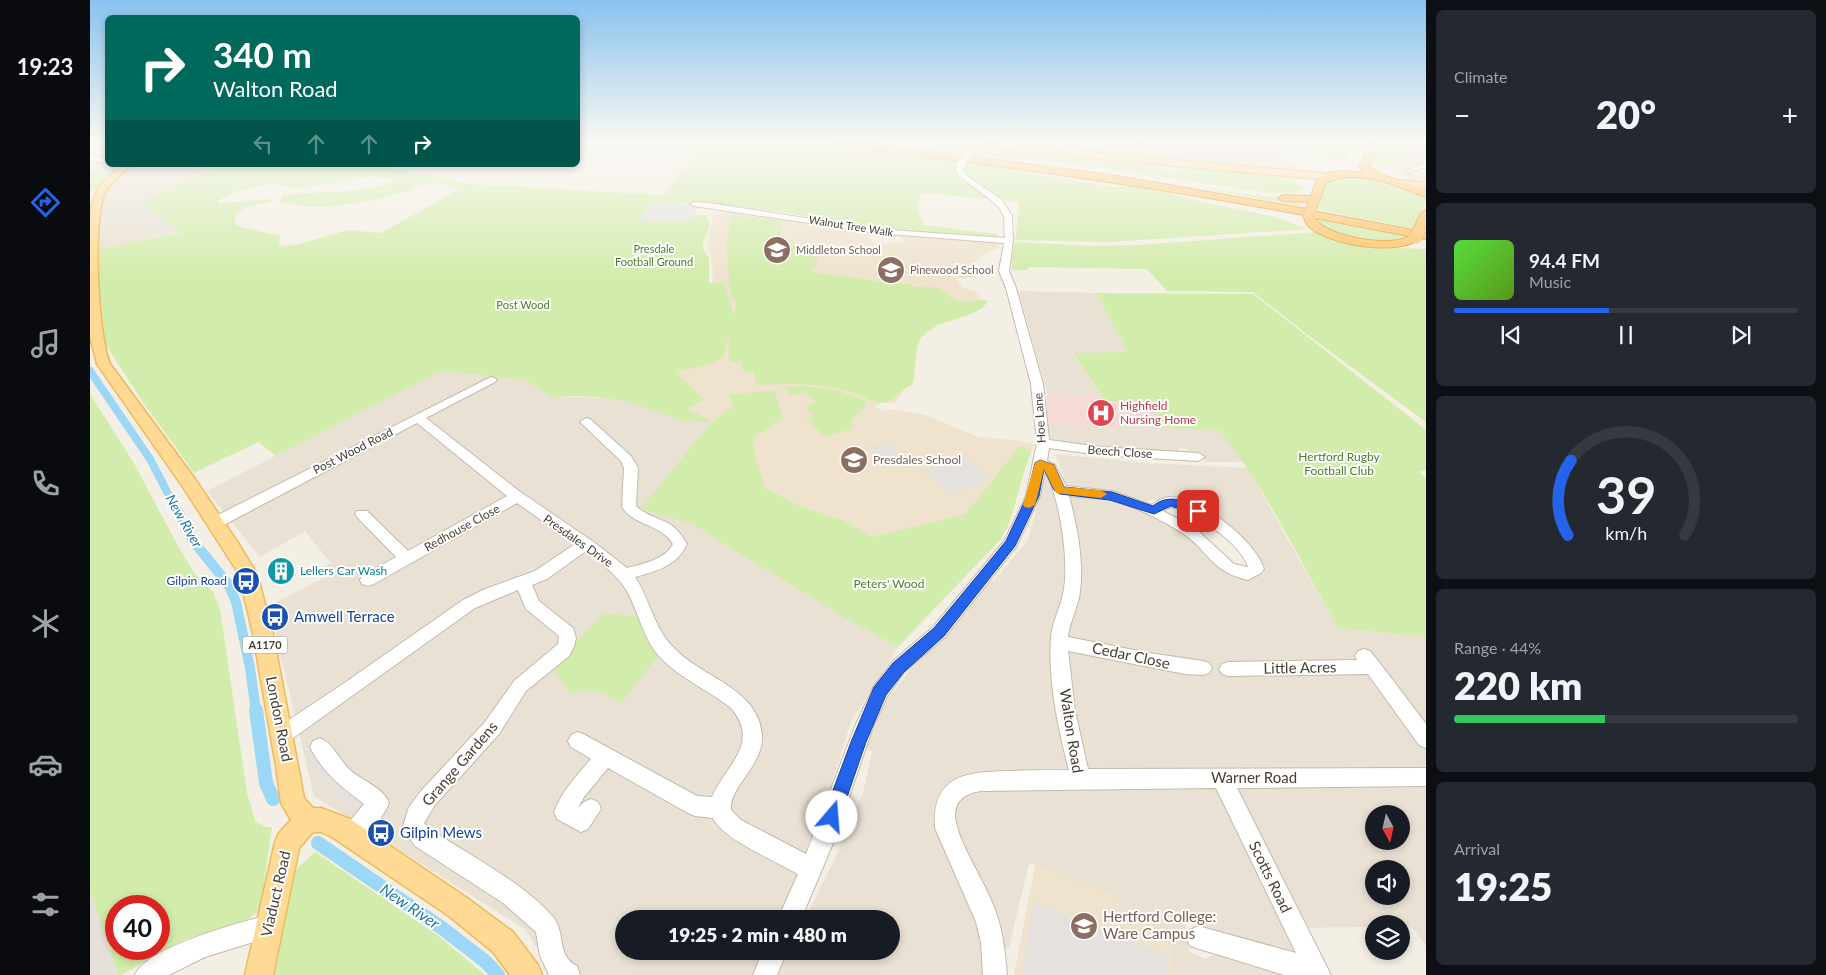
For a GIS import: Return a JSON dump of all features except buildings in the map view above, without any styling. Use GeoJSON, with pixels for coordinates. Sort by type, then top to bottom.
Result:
{"type":"FeatureCollection","features":[{"type":"Feature","properties":{"kind":"highway"},"geometry":{"type":"LineString","coordinates":[[1148,188],[1279,214],[1353,240],[1380,244],[1426,246]]}},
{"type":"Feature","properties":{"kind":"highway"},"geometry":{"type":"LineString","coordinates":[[1168,188],[1422,234]]}},
{"type":"Feature","properties":{"kind":"highway"},"geometry":{"type":"LineString","coordinates":[[1202,188],[1313,203]]}},
{"type":"Feature","properties":{"kind":"highway"},"geometry":{"type":"LineString","coordinates":[[1316,227],[1308,220],[1319,188]]}},
{"type":"Feature","properties":{"kind":"highway"},"geometry":{"type":"LineString","coordinates":[[1411,188],[1426,194]]}},
{"type":"Feature","properties":{"kind":"highway"},"geometry":{"type":"LineString","coordinates":[[1402,244],[1412,242],[1422,234],[1426,213]]}},
{"type":"Feature","properties":{"kind":"main road","name":"A1170"},"geometry":{"type":"LineString","coordinates":[[92,297],[94,223],[97,201],[104,188]]}},
{"type":"Feature","properties":{"kind":"main road"},"geometry":{"type":"LineString","coordinates":[[1306,188],[1313,203]]}},
{"type":"Feature","properties":{"kind":"main road","name":"London Road"},"geometry":{"type":"LineString","coordinates":[[92,297],[95,332],[104,364],[215,523],[248,574],[263,634],[293,803],[307,820]]}},
{"type":"Feature","properties":{"kind":"main road"},"geometry":{"type":"LineString","coordinates":[[307,820],[322,820],[351,835],[458,907],[503,942],[528,975]]}},
{"type":"Feature","properties":{"kind":"main road","name":"Viaduct Road"},"geometry":{"type":"LineString","coordinates":[[260,975],[268,928],[288,842],[307,820]]}},
{"type":"Feature","properties":{"kind":"street","name":"Hoe Lane"},"geometry":{"type":"LineString","coordinates":[[794,910],[865,724],[880,692],[898,668],[939,632],[1011,543],[1033,496],[1043,442],[1037,384],[1033,366],[1011,288],[1004,271],[1009,241],[1008,216],[1004,207],[978,188]]}},
{"type":"Feature","properties":{"kind":"street","name":"Walnut Tree Walk"},"geometry":{"type":"LineString","coordinates":[[694,204],[709,204],[876,231],[1009,241]]}},
{"type":"Feature","properties":{"kind":"street","name":"Post Wood Road"},"geometry":{"type":"LineString","coordinates":[[215,523],[491,380]]}},
{"type":"Feature","properties":{"kind":"street","name":"Presdales Drive"},"geometry":{"type":"LineString","coordinates":[[418,418],[448,439],[517,497],[585,544],[624,575],[630,582],[654,636],[665,651],[694,675],[738,702],[748,716],[753,732],[751,749],[748,759],[726,791],[720,808]]}},
{"type":"Feature","properties":{"kind":"street"},"geometry":{"type":"LineString","coordinates":[[586,422],[626,459],[631,468],[629,507],[640,516],[666,526],[673,531],[680,544],[678,551],[670,558],[624,575]]}},
{"type":"Feature","properties":{"kind":"street","name":"Beech Close"},"geometry":{"type":"LineString","coordinates":[[1043,442],[1091,450],[1198,457]]}},
{"type":"Feature","properties":{"kind":"street","name":"Walton Road"},"geometry":{"type":"LineString","coordinates":[[996,975],[993,943],[988,922],[946,828],[945,813],[949,799],[957,789],[970,783],[1081,779],[1069,723],[1059,642],[1060,624],[1070,601],[1073,574],[1071,537],[1060,490],[1050,467],[1040,463]]}},
{"type":"Feature","properties":{"kind":"street"},"geometry":{"type":"LineString","coordinates":[[1060,490],[1112,496],[1154,510],[1195,536],[1229,568],[1248,574],[1256,569],[1255,561],[1246,550],[1222,528],[1198,511],[1183,504],[1171,502],[1162,504],[1154,510]]}},
{"type":"Feature","properties":{"kind":"street","name":"Redhouse Close"},"geometry":{"type":"LineString","coordinates":[[368,580],[517,497]]}},
{"type":"Feature","properties":{"kind":"street"},"geometry":{"type":"LineString","coordinates":[[362,514],[407,559]]}},
{"type":"Feature","properties":{"kind":"street"},"geometry":{"type":"LineString","coordinates":[[282,735],[469,604],[491,593],[523,583],[550,570],[585,544]]}},
{"type":"Feature","properties":{"kind":"street","name":"Grange Gardens"},"geometry":{"type":"LineString","coordinates":[[523,583],[532,605],[567,633],[567,646],[563,652],[520,686],[492,728],[428,798],[416,814],[413,826],[423,838],[510,895],[546,926],[552,956],[560,970],[568,975]]}},
{"type":"Feature","properties":{"kind":"street","name":"Cedar Close"},"geometry":{"type":"LineString","coordinates":[[1059,642],[1108,651],[1156,663],[1203,668]]}},
{"type":"Feature","properties":{"kind":"street","name":"Little Acres"},"geometry":{"type":"LineString","coordinates":[[1228,669],[1368,662],[1426,739]]}},
{"type":"Feature","properties":{"kind":"street"},"geometry":{"type":"LineString","coordinates":[[578,741],[695,806],[720,808],[723,817],[734,827],[811,869]]}},
{"type":"Feature","properties":{"kind":"street"},"geometry":{"type":"LineString","coordinates":[[320,747],[342,776],[380,803],[351,835]]}},
{"type":"Feature","properties":{"kind":"street"},"geometry":{"type":"LineString","coordinates":[[590,809],[582,822],[564,812],[577,790],[605,757]]}},
{"type":"Feature","properties":{"kind":"street","name":"Scotts Road"},"geometry":{"type":"LineString","coordinates":[[1222,778],[1317,971]]}},
{"type":"Feature","properties":{"kind":"street","name":"Warner Road"},"geometry":{"type":"LineString","coordinates":[[1081,779],[1425,779]]}},
{"type":"Feature","properties":{"kind":"street"},"geometry":{"type":"LineString","coordinates":[[148,975],[173,959],[193,950],[244,933],[268,928]]}},
{"type":"Feature","properties":{"kind":"street"},"geometry":{"type":"LineString","coordinates":[[1198,938],[1291,966],[1317,971]]}},
{"type":"Feature","properties":{"kind":"street"},"geometry":{"type":"LineString","coordinates":[[765,975],[771,960]]}},
{"type":"Feature","properties":{"kind":"shaded area"},"geometry":{"type":"Polygon","coordinates":[[[109,188],[186,188],[158,215],[184,231],[99,249],[100,206],[109,188]]]}},
{"type":"Feature","properties":{"kind":"shaded area"},"geometry":{"type":"Polygon","coordinates":[[[651,203],[698,204],[695,216],[691,222],[640,221],[651,203]]]}},
{"type":"Feature","properties":{"kind":"shaded area","name":"Presdales School"},"geometry":{"type":"Polygon","coordinates":[[[725,208],[858,229],[862,232],[877,232],[871,234],[870,238],[874,244],[907,242],[900,238],[901,234],[999,243],[1000,248],[985,253],[969,267],[977,277],[956,279],[964,288],[979,293],[979,299],[988,301],[985,305],[977,311],[938,325],[927,333],[918,342],[913,383],[911,386],[903,389],[895,403],[881,403],[874,407],[885,411],[895,409],[926,415],[978,437],[1015,440],[1034,444],[1034,446],[1024,468],[1008,528],[898,647],[843,617],[692,524],[640,509],[712,422],[668,411],[676,362],[712,288],[713,269],[708,245],[712,219],[725,208]]]}},
{"type":"Feature","properties":{"kind":"shaded area"},"geometry":{"type":"Polygon","coordinates":[[[1019,292],[1096,293],[1127,352],[1073,354],[1105,401],[1146,401],[1166,428],[1219,430],[1245,462],[1205,462],[1201,454],[1193,453],[1187,449],[1178,448],[1178,451],[1175,452],[1094,447],[1055,441],[1050,438],[1047,393],[1019,292]]]}},
{"type":"Feature","properties":{"kind":"shaded area"},"geometry":{"type":"Polygon","coordinates":[[[441,371],[524,380],[551,397],[606,398],[628,402],[683,421],[713,422],[640,509],[692,524],[843,617],[898,647],[851,722],[830,789],[783,910],[615,910],[615,960],[760,960],[754,975],[552,975],[526,930],[314,796],[269,606],[325,577],[320,569],[331,563],[305,531],[260,557],[207,491],[441,371]]]}},
{"type":"Feature","properties":{"kind":"shaded area","name":"Highfield Nursing Home"},"geometry":{"type":"Polygon","coordinates":[[[1047,393],[1102,397],[1105,401],[1146,401],[1166,428],[1117,425],[1117,428],[1048,424],[1047,393]]]}},
{"type":"Feature","properties":{"kind":"shaded area"},"geometry":{"type":"Polygon","coordinates":[[[886,441],[908,460],[888,468],[867,448],[886,441]]]}},
{"type":"Feature","properties":{"kind":"shaded area"},"geometry":{"type":"Polygon","coordinates":[[[1055,454],[1145,463],[1248,468],[1337,628],[1426,637],[1426,946],[1412,927],[1410,927],[1410,915],[1365,915],[1365,927],[1284,928],[1293,949],[1292,952],[1208,929],[1201,921],[1185,917],[1189,952],[1206,959],[1217,953],[1288,975],[1174,975],[1168,937],[1122,916],[1029,863],[1009,948],[984,947],[984,975],[778,975],[785,960],[900,960],[900,910],[809,910],[835,858],[864,789],[872,751],[866,748],[871,728],[882,707],[926,648],[988,580],[994,581],[1028,540],[1046,474],[1050,475],[1056,495],[1109,500],[1132,506],[1167,522],[1252,578],[1262,573],[1263,569],[1259,558],[1233,532],[1167,499],[1145,501],[1109,491],[1066,483],[1055,454]]]}},
{"type":"Feature","properties":{"kind":"shaded area"},"geometry":{"type":"Polygon","coordinates":[[[962,456],[990,479],[951,495],[924,471],[962,456]]]}},
{"type":"Feature","properties":{"kind":"shaded area"},"geometry":{"type":"Polygon","coordinates":[[[315,750],[333,778],[324,784],[305,756],[315,750]]]}},
{"type":"Feature","properties":{"kind":"shaded area"},"geometry":{"type":"Polygon","coordinates":[[[340,782],[368,802],[359,812],[330,791],[340,782]]]}},
{"type":"Feature","properties":{"kind":"shaded area","name":"Hertford College: Ware Campus"},"geometry":{"type":"Polygon","coordinates":[[[1035,865],[1118,895],[1122,916],[1168,937],[1174,975],[1014,975],[1035,865]]]}},
{"type":"Feature","properties":{"kind":"shaded area"},"geometry":{"type":"Polygon","coordinates":[[[90,890],[105,936],[105,960],[113,960],[118,975],[90,975],[90,890]]]}},
{"type":"Feature","properties":{"kind":"shaded area"},"geometry":{"type":"Polygon","coordinates":[[[1034,902],[1167,955],[1168,975],[1021,975],[1034,902]]]}},
{"type":"Feature","properties":{"kind":"green space"},"geometry":{"type":"Polygon","coordinates":[[[170,188],[254,188],[241,190],[218,200],[218,203],[273,199],[270,202],[249,206],[235,214],[235,224],[280,236],[279,244],[285,246],[349,230],[381,233],[459,189],[453,188],[532,188],[664,195],[670,188],[974,188],[990,199],[921,193],[918,206],[923,225],[997,234],[999,238],[854,226],[783,212],[692,201],[691,203],[651,203],[640,221],[691,222],[697,215],[706,215],[710,226],[703,243],[703,249],[709,257],[709,283],[724,283],[733,317],[737,303],[731,298],[726,245],[732,215],[782,221],[780,239],[798,248],[805,249],[804,252],[819,259],[811,272],[897,284],[911,284],[913,287],[933,287],[958,300],[968,302],[988,301],[982,308],[973,313],[940,324],[923,335],[918,343],[913,383],[885,403],[834,387],[801,384],[756,385],[754,372],[743,371],[741,363],[730,362],[729,335],[723,357],[708,365],[676,372],[704,400],[687,408],[712,422],[683,421],[628,402],[606,398],[551,397],[524,380],[441,371],[276,456],[258,442],[194,473],[145,405],[106,345],[100,293],[99,249],[183,232],[143,202],[170,188]]]}},
{"type":"Feature","properties":{"kind":"green space"},"geometry":{"type":"Polygon","coordinates":[[[416,188],[403,193],[372,200],[327,207],[312,207],[280,202],[282,195],[416,188]]]}},
{"type":"Feature","properties":{"kind":"green space"},"geometry":{"type":"Polygon","coordinates":[[[982,188],[1138,188],[1271,216],[1308,229],[1109,242],[1015,240],[1019,209],[1018,202],[995,196],[982,188]]]}},
{"type":"Feature","properties":{"kind":"green space"},"geometry":{"type":"Polygon","coordinates":[[[1200,188],[1292,200],[1303,205],[1297,206],[1200,188]]]}},
{"type":"Feature","properties":{"kind":"green space"},"geometry":{"type":"Polygon","coordinates":[[[1233,188],[1304,188],[1294,193],[1269,193],[1233,188]]]}},
{"type":"Feature","properties":{"kind":"green space"},"geometry":{"type":"Polygon","coordinates":[[[1322,188],[1402,188],[1425,196],[1426,202],[1415,229],[1315,209],[1322,188]]]}},
{"type":"Feature","properties":{"kind":"green space"},"geometry":{"type":"Polygon","coordinates":[[[1313,215],[1409,235],[1392,241],[1364,240],[1325,230],[1318,226],[1313,215]]]}},
{"type":"Feature","properties":{"kind":"green space"},"geometry":{"type":"Polygon","coordinates":[[[1316,232],[1370,245],[1426,249],[1426,422],[1253,292],[1167,291],[1147,269],[1028,267],[1029,270],[1012,270],[1015,242],[1091,246],[1139,245],[1316,232]]]}},
{"type":"Feature","properties":{"kind":"green space","name":"Hertford Rugby Football Club"},"geometry":{"type":"Polygon","coordinates":[[[1096,293],[1253,294],[1426,430],[1426,470],[1419,471],[1426,479],[1426,637],[1337,628],[1268,501],[1219,430],[1166,428],[1146,401],[1105,401],[1073,353],[1127,352],[1096,293]]]}},
{"type":"Feature","properties":{"kind":"green space"},"geometry":{"type":"Polygon","coordinates":[[[805,386],[836,390],[867,401],[851,423],[855,425],[850,429],[825,437],[806,418],[814,415],[805,407],[817,402],[805,392],[791,396],[783,387],[805,386]]]}},
{"type":"Feature","properties":{"kind":"green space","name":"Peters' Wood"},"geometry":{"type":"Polygon","coordinates":[[[775,391],[783,418],[753,437],[755,457],[765,488],[800,506],[842,520],[873,537],[966,514],[1021,445],[1031,453],[1010,520],[999,541],[898,647],[843,617],[692,524],[640,509],[712,422],[734,406],[728,394],[775,391]]]}},
{"type":"Feature","properties":{"kind":"green space"},"geometry":{"type":"Polygon","coordinates":[[[90,394],[135,465],[195,574],[213,592],[220,609],[247,793],[255,821],[265,827],[272,827],[261,904],[257,912],[248,919],[183,940],[170,947],[170,895],[105,895],[105,936],[90,890],[90,394]]]}},
{"type":"Feature","properties":{"kind":"green space"},"geometry":{"type":"Polygon","coordinates":[[[605,613],[639,617],[644,632],[658,656],[621,703],[603,694],[591,691],[578,692],[571,695],[554,670],[573,650],[576,641],[605,613]]]}},
{"type":"Feature","properties":{"kind":"green space"},"geometry":{"type":"Polygon","coordinates":[[[315,852],[437,935],[485,975],[272,975],[296,870],[315,852]]]}},
{"type":"Feature","properties":{"kind":"green space"},"geometry":{"type":"Polygon","coordinates":[[[113,960],[148,960],[121,975],[118,975],[113,960]]]}},
{"type":"Feature","properties":{"kind":"waterway","name":"New River"},"geometry":{"type":"LineString","coordinates":[[90,371],[150,459],[176,509]]}},
{"type":"Feature","properties":{"kind":"waterway","name":"New River"},"geometry":{"type":"LineString","coordinates":[[176,508],[194,542],[228,584],[236,602],[250,668],[256,711]]}},
{"type":"Feature","properties":{"kind":"waterway","name":"New River"},"geometry":{"type":"LineString","coordinates":[[256,710],[266,783],[273,799]]}},
{"type":"Feature","properties":{"kind":"waterway","name":"New River"},"geometry":{"type":"LineString","coordinates":[[318,843],[442,928],[486,962],[498,975]]}},
{"type":"Feature","properties":{"kind":"slow traffic"},"geometry":{"type":"LineString","coordinates":[[1029,505],[1033,496],[1040,463],[1050,467],[1060,490],[1101,494]]}},
{"type":"Feature","properties":{"kind":"place","name":"Middleton School"},"geometry":{"type":"Point","coordinates":[777,250]}},
{"type":"Feature","properties":{"kind":"place","name":"Pinewood School"},"geometry":{"type":"Point","coordinates":[891,270]}},
{"type":"Feature","properties":{"kind":"place","name":"Highfield Nursing Home"},"geometry":{"type":"Point","coordinates":[1101,413]}},
{"type":"Feature","properties":{"kind":"place","name":"Presdales School"},"geometry":{"type":"Point","coordinates":[854,460]}},
{"type":"Feature","properties":{"kind":"place","name":"Lellers Car Wash"},"geometry":{"type":"Point","coordinates":[281,571]}},
{"type":"Feature","properties":{"kind":"place","name":"Gilpin Road"},"geometry":{"type":"Point","coordinates":[246,581]}},
{"type":"Feature","properties":{"kind":"place","name":"Amwell Terrace"},"geometry":{"type":"Point","coordinates":[275,617]}},
{"type":"Feature","properties":{"kind":"place","name":"Gilpin Mews"},"geometry":{"type":"Point","coordinates":[381,833]}},
{"type":"Feature","properties":{"kind":"place","name":"Hertford College: Ware Campus"},"geometry":{"type":"Point","coordinates":[1084,926]}},
{"type":"Feature","properties":{"kind":"route"},"geometry":{"type":"LineString","coordinates":[[832,817],[858,742],[880,692],[898,668],[939,632],[1011,543],[1033,496],[1040,463],[1050,467],[1060,490],[1112,496],[1154,510],[1162,504],[1171,502],[1183,504],[1198,511]]}},
{"type":"Feature","properties":{"kind":"park label","name":"Presdale Football Ground"},"geometry":{"type":"Point","coordinates":[654,255]}},
{"type":"Feature","properties":{"kind":"park label","name":"Post Wood"},"geometry":{"type":"Point","coordinates":[523,305]}}]}
